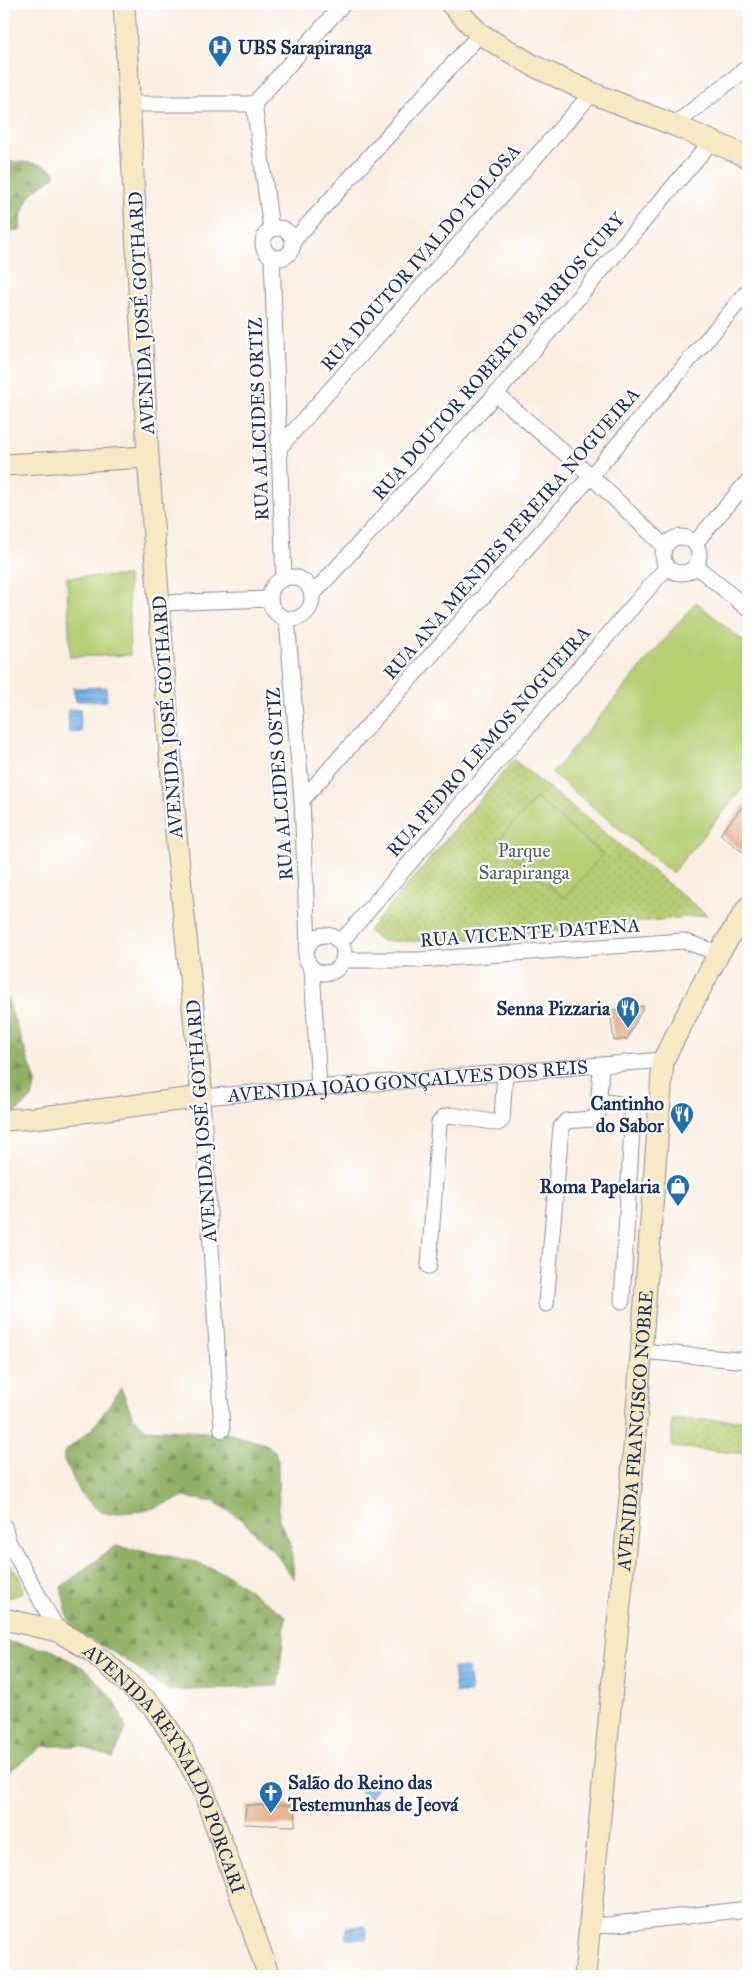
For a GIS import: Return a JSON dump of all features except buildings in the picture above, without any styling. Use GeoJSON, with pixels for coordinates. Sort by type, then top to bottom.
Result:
{"type":"FeatureCollection","features":[{"type":"Feature","properties":{"kind":"street","name":"AVENIDA JOSÉ GOTHARD"},"geometry":{"type":"LineString","coordinates":[[124,4],[148,456],[177,846],[202,1097],[222,1430]]}},
{"type":"Feature","properties":{"kind":"street"},"geometry":{"type":"LineString","coordinates":[[130,104],[254,104],[343,4]]}},
{"type":"Feature","properties":{"kind":"street"},"geometry":{"type":"LineString","coordinates":[[450,4],[480,34],[536,67],[592,93],[674,125],[748,157]]}},
{"type":"Feature","properties":{"kind":"street"},"geometry":{"type":"LineString","coordinates":[[294,240],[284,229],[271,229],[262,241],[264,251],[272,258],[286,256],[292,249],[294,240],[480,34]]}},
{"type":"Feature","properties":{"kind":"street"},"geometry":{"type":"LineString","coordinates":[[674,125],[748,67]]}},
{"type":"Feature","properties":{"kind":"street","name":"RUA DOUTOR IVALDO TOLOSA"},"geometry":{"type":"LineString","coordinates":[[279,448],[592,93]]}},
{"type":"Feature","properties":{"kind":"street"},"geometry":{"type":"LineString","coordinates":[[254,104],[271,229]]}},
{"type":"Feature","properties":{"kind":"street","name":"RUA DOUTOR ROBERTO BARRIOS CURY"},"geometry":{"type":"LineString","coordinates":[[312,595],[496,394],[712,141]]}},
{"type":"Feature","properties":{"kind":"street","name":"RUA ALICIDES ORTIZ"},"geometry":{"type":"LineString","coordinates":[[272,258],[284,579]]}},
{"type":"Feature","properties":{"kind":"street","name":"RUA ANA MENDES PEREIRA NOGUEIRA"},"geometry":{"type":"LineString","coordinates":[[302,800],[591,476],[748,291]]}},
{"type":"Feature","properties":{"kind":"street"},"geometry":{"type":"LineString","coordinates":[[496,394],[591,476],[664,546]]}},
{"type":"Feature","properties":{"kind":"street"},"geometry":{"type":"LineString","coordinates":[[4,466],[148,456]]}},
{"type":"Feature","properties":{"kind":"street"},"geometry":{"type":"LineString","coordinates":[[695,543],[748,481]]}},
{"type":"Feature","properties":{"kind":"street"},"geometry":{"type":"LineString","coordinates":[[685,537],[695,543],[700,554],[696,566],[692,570],[681,574],[667,567],[663,559],[664,546],[673,538],[685,537]]}},
{"type":"Feature","properties":{"kind":"street"},"geometry":{"type":"LineString","coordinates":[[696,566],[748,609]]}},
{"type":"Feature","properties":{"kind":"street","name":"RUA PEDRO LEMOS NOGUEIRA"},"geometry":{"type":"LineString","coordinates":[[340,942],[667,567]]}},
{"type":"Feature","properties":{"kind":"street"},"geometry":{"type":"LineString","coordinates":[[284,579],[298,579],[304,582],[312,595],[312,601],[306,613],[294,619],[288,619],[275,612],[270,599],[273,586],[284,579]]}},
{"type":"Feature","properties":{"kind":"street"},"geometry":{"type":"LineString","coordinates":[[159,603],[270,599]]}},
{"type":"Feature","properties":{"kind":"street","name":"RUA ALCIDES OSTIZ"},"geometry":{"type":"LineString","coordinates":[[288,619],[302,800],[308,946]]}},
{"type":"Feature","properties":{"kind":"street","name":"AVENIDA FRANCISCO NOBRE"},"geometry":{"type":"LineString","coordinates":[[585,1976],[642,1350],[663,1060],[719,953],[748,907]]}},
{"type":"Feature","properties":{"kind":"street"},"geometry":{"type":"LineString","coordinates":[[323,936],[329,936],[340,942],[344,954],[343,960],[335,970],[318,972],[312,968],[306,958],[308,946],[312,941],[323,936]]}},
{"type":"Feature","properties":{"kind":"street","name":"RUA VICENTE DATENA"},"geometry":{"type":"LineString","coordinates":[[343,960],[419,960],[683,941],[719,953]]}},
{"type":"Feature","properties":{"kind":"street"},"geometry":{"type":"LineString","coordinates":[[312,968],[319,1087]]}},
{"type":"Feature","properties":{"kind":"street","name":"AVENIDA JOÃO GONÇALVES DOS REIS"},"geometry":{"type":"LineString","coordinates":[[4,1120],[35,1118],[202,1097],[663,1060]]}},
{"type":"Feature","properties":{"kind":"street"},"geometry":{"type":"LineString","coordinates":[[546,1304],[561,1127],[566,1121],[592,1119],[598,1114],[601,1064]]}},
{"type":"Feature","properties":{"kind":"street"},"geometry":{"type":"LineString","coordinates":[[429,1266],[439,1123],[444,1117],[452,1115],[498,1123],[502,1120],[505,1072]]}},
{"type":"Feature","properties":{"kind":"street"},"geometry":{"type":"LineString","coordinates":[[598,1101],[627,1105],[633,1111],[622,1301]]}},
{"type":"Feature","properties":{"kind":"street"},"geometry":{"type":"LineString","coordinates":[[642,1350],[748,1361]]}},
{"type":"Feature","properties":{"kind":"street"},"geometry":{"type":"LineString","coordinates":[[4,1526],[8,1541],[58,1630]]}},
{"type":"Feature","properties":{"kind":"street","name":"AVENIDA REYNALDO PORCARI"},"geometry":{"type":"LineString","coordinates":[[4,1619],[58,1630],[90,1650],[154,1708],[182,1748],[202,1787],[269,1976]]}},
{"type":"Feature","properties":{"kind":"street"},"geometry":{"type":"LineString","coordinates":[[590,1927],[748,1909]]}},
{"type":"Feature","properties":{"kind":"green space"},"geometry":{"type":"Polygon","coordinates":[[[4,163],[32,163],[44,166],[55,172],[55,177],[33,192],[25,204],[20,230],[4,232],[4,186],[6,184],[4,163]]]}},
{"type":"Feature","properties":{"kind":"green space"},"geometry":{"type":"Polygon","coordinates":[[[128,576],[130,655],[70,657],[67,577],[128,576]]]}},
{"type":"Feature","properties":{"kind":"green space"},"geometry":{"type":"Polygon","coordinates":[[[696,602],[748,645],[748,782],[672,873],[552,773],[696,602]]]}},
{"type":"Feature","properties":{"kind":"green space","name":"Parque Sarapiranga"},"geometry":{"type":"Polygon","coordinates":[[[514,760],[707,915],[452,941],[382,941],[368,931],[514,760]]]}},
{"type":"Feature","properties":{"kind":"green space"},"geometry":{"type":"Polygon","coordinates":[[[536,798],[603,855],[564,898],[497,842],[536,798]]]}},
{"type":"Feature","properties":{"kind":"green space"},"geometry":{"type":"Polygon","coordinates":[[[4,981],[10,1007],[36,1082],[32,1098],[15,1113],[4,1116],[4,981]]]}},
{"type":"Feature","properties":{"kind":"green space"},"geometry":{"type":"Polygon","coordinates":[[[121,1388],[133,1417],[146,1429],[227,1433],[265,1444],[275,1451],[278,1461],[279,1520],[291,1546],[294,1579],[277,1556],[241,1519],[215,1502],[184,1497],[145,1511],[108,1514],[99,1511],[81,1494],[64,1460],[64,1452],[93,1428],[121,1388]]]}},
{"type":"Feature","properties":{"kind":"green space"},"geometry":{"type":"Polygon","coordinates":[[[672,1420],[748,1420],[748,1454],[672,1447],[672,1420]]]}},
{"type":"Feature","properties":{"kind":"green space"},"geometry":{"type":"Polygon","coordinates":[[[115,1546],[189,1560],[228,1575],[286,1616],[278,1686],[169,1691],[126,1660],[70,1627],[61,1587],[115,1546]]]}},
{"type":"Feature","properties":{"kind":"green space"},"geometry":{"type":"Polygon","coordinates":[[[4,1557],[21,1580],[23,1593],[12,1597],[4,1597],[4,1557]]]}},
{"type":"Feature","properties":{"kind":"green space"},"geometry":{"type":"Polygon","coordinates":[[[4,1641],[52,1650],[87,1670],[116,1703],[126,1729],[113,1758],[80,1746],[43,1746],[4,1775],[4,1641]]]}},
{"type":"Feature","properties":{"kind":"water"},"geometry":{"type":"Polygon","coordinates":[[[106,687],[107,701],[76,701],[73,688],[106,687]]]}},
{"type":"Feature","properties":{"kind":"water"},"geometry":{"type":"Polygon","coordinates":[[[80,709],[81,732],[69,733],[68,710],[80,709]]]}},
{"type":"Feature","properties":{"kind":"water"},"geometry":{"type":"Polygon","coordinates":[[[453,1668],[468,1668],[471,1693],[456,1693],[453,1668]]]}},
{"type":"Feature","properties":{"kind":"water"},"geometry":{"type":"Polygon","coordinates":[[[359,1774],[377,1787],[369,1799],[351,1783],[359,1774]]]}},
{"type":"Feature","properties":{"kind":"water"},"geometry":{"type":"Polygon","coordinates":[[[365,1926],[367,1939],[347,1939],[347,1927],[365,1926]]]}},
{"type":"Feature","properties":{"kind":"place","name":"UBS Sarapiranga"},"geometry":{"type":"Point","coordinates":[220,68]}},
{"type":"Feature","properties":{"kind":"place","name":"Senna Pizzaria"},"geometry":{"type":"Point","coordinates":[628,1029]}},
{"type":"Feature","properties":{"kind":"place","name":"Cantinho do Sabor"},"geometry":{"type":"Point","coordinates":[682,1135]}},
{"type":"Feature","properties":{"kind":"place","name":"Roma Papelaria"},"geometry":{"type":"Point","coordinates":[678,1207]}},
{"type":"Feature","properties":{"kind":"place","name":"Salão do Reino das Testemunhas de Jeová"},"geometry":{"type":"Point","coordinates":[271,1814]}}]}
